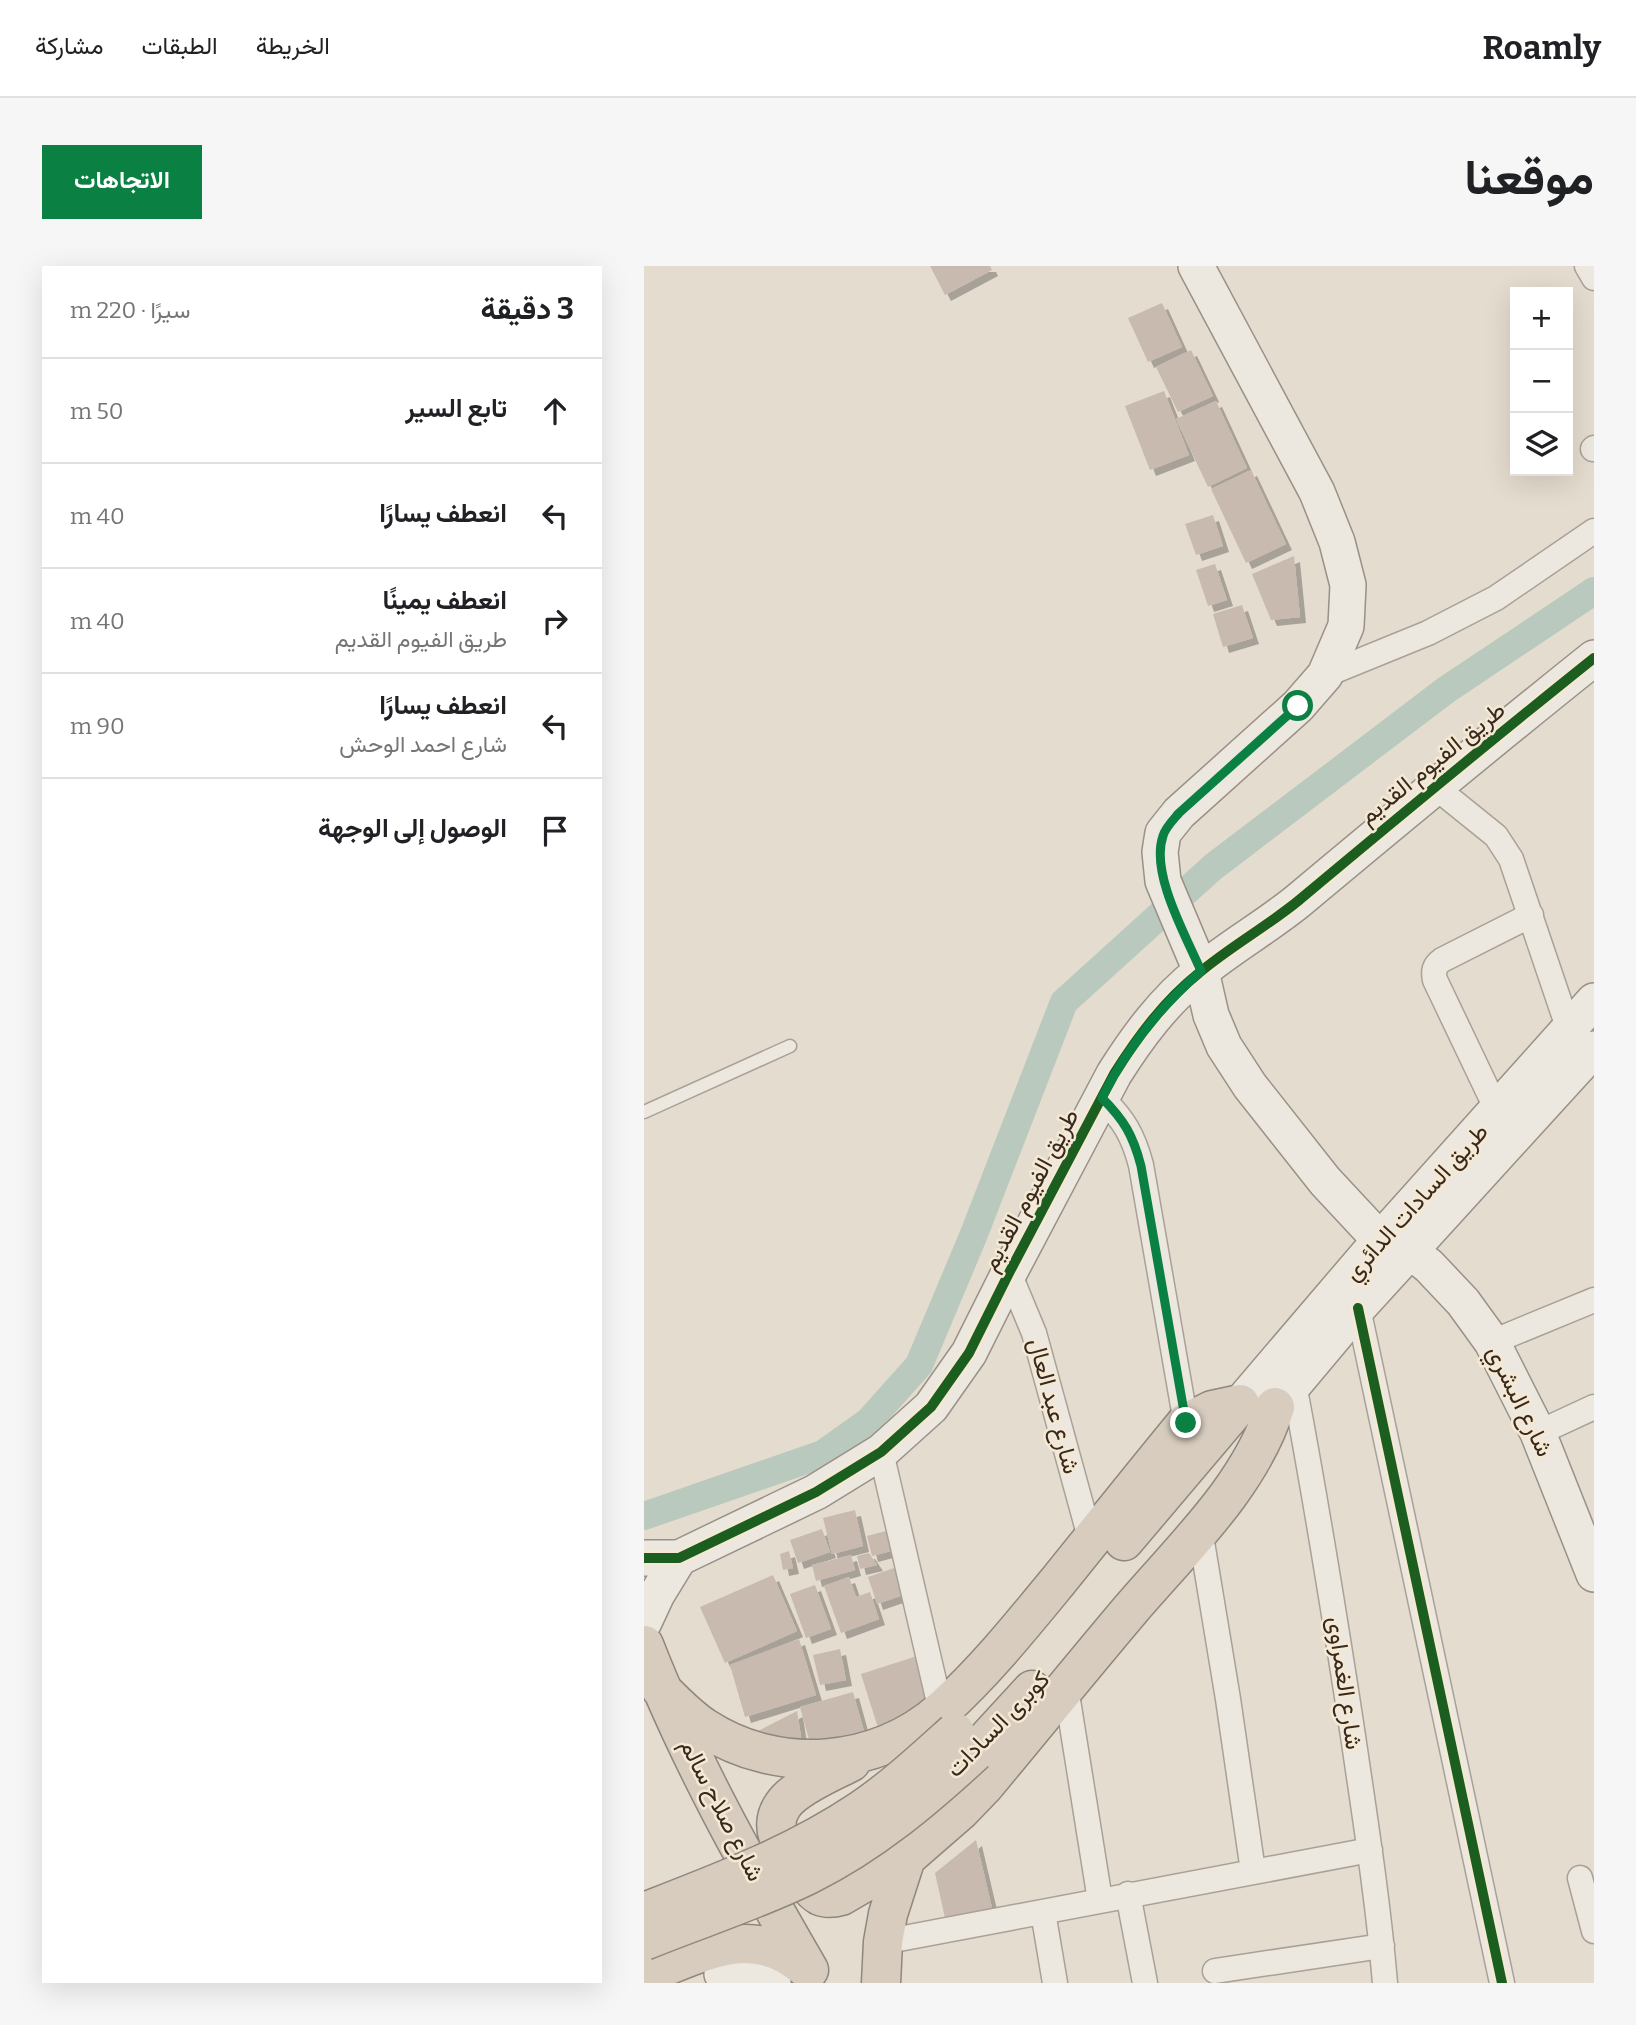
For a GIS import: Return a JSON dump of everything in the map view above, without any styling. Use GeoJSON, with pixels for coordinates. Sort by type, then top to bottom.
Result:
{"type":"FeatureCollection","features":[{"type":"Feature","properties":{"kind":"highway"},"geometry":{"type":"LineString","coordinates":[[1270,1398],[1268,1429],[1247,1468],[1200,1530],[985,1785],[960,1811],[906,1858],[841,1896],[830,1898],[819,1895],[810,1888],[779,1844],[776,1831],[782,1806],[791,1796],[868,1752],[899,1738],[957,1732],[1007,1643],[1186,1423],[1212,1410],[1270,1398]]}},
{"type":"Feature","properties":{"kind":"highway","name":"كوبرى السادات"},"geometry":{"type":"LineString","coordinates":[[644,1912],[735,1877],[813,1840],[887,1791],[957,1732],[1270,1398]]}},
{"type":"Feature","properties":{"kind":"highway","name":"شارع صلاح سالم"},"geometry":{"type":"LineString","coordinates":[[644,1644],[661,1689],[718,1806],[809,1970],[780,1949],[745,1942],[727,1944],[710,1969]]}},
{"type":"Feature","properties":{"kind":"highway"},"geometry":{"type":"LineString","coordinates":[[661,1689],[678,1707],[705,1728],[753,1751],[772,1756],[810,1759],[868,1752]]}},
{"type":"Feature","properties":{"kind":"highway","name":"كوبرى السادات"},"geometry":{"type":"LineString","coordinates":[[644,1941],[778,1889],[839,1858],[897,1820],[957,1732]]}},
{"type":"Feature","properties":{"kind":"highway"},"geometry":{"type":"LineString","coordinates":[[881,1983],[883,1942],[895,1886],[906,1858]]}},
{"type":"Feature","properties":{"kind":"highway"},"geometry":{"type":"LineString","coordinates":[[644,1975],[710,1969]]}},
{"type":"Feature","properties":{"kind":"main road","name":"شارع البشري"},"geometry":{"type":"LineString","coordinates":[[1196,266],[1317,492],[1337,542],[1348,585],[1346,626],[1325,675],[1298,706],[1179,813],[1163,834],[1160,852],[1169,895],[1201,971],[1211,1016],[1224,1046],[1250,1086],[1325,1181],[1395,1245],[1429,1266],[1463,1302],[1492,1342],[1585,1523],[1594,1574]]}},
{"type":"Feature","properties":{"kind":"main road","name":"طريق الفيوم القديم"},"geometry":{"type":"LineString","coordinates":[[644,1558],[679,1558],[816,1492],[881,1452],[915,1423],[951,1381],[969,1353],[1114,1074],[1144,1029],[1162,1008],[1201,971],[1288,909],[1434,786],[1594,659]]}},
{"type":"Feature","properties":{"kind":"main road","name":"طريق السادات الدائري"},"geometry":{"type":"LineString","coordinates":[[1270,1398],[1358,1308],[1395,1245],[1587,1046],[1594,1001]]}},
{"type":"Feature","properties":{"kind":"main road","name":"طريق السادات الدائري"},"geometry":{"type":"LineString","coordinates":[[1270,1398],[1395,1245],[1497,1110],[1587,1046]]}},
{"type":"Feature","properties":{"kind":"main road"},"geometry":{"type":"LineString","coordinates":[[644,1622],[679,1558]]}},
{"type":"Feature","properties":{"kind":"main road"},"geometry":{"type":"LineString","coordinates":[[710,1969],[755,1974],[773,1983]]}},
{"type":"Feature","properties":{"kind":"street"},"geometry":{"type":"LineString","coordinates":[[1587,266],[1594,278]]}},
{"type":"Feature","properties":{"kind":"street"},"geometry":{"type":"LineString","coordinates":[[1325,675],[1427,633],[1496,598],[1594,531]]}},
{"type":"Feature","properties":{"kind":"street"},"geometry":{"type":"LineString","coordinates":[[1434,786],[1496,836],[1511,859],[1531,915],[1587,1046]]}},
{"type":"Feature","properties":{"kind":"street"},"geometry":{"type":"LineString","coordinates":[[1497,1110],[1433,973],[1436,964],[1442,960],[1531,915]]}},
{"type":"Feature","properties":{"kind":"street"},"geometry":{"type":"LineString","coordinates":[[1102,1098],[1121,1116],[1141,1166],[1186,1423]]}},
{"type":"Feature","properties":{"kind":"street","name":"شارع عبد العال"},"geometry":{"type":"LineString","coordinates":[[1009,1273],[1034,1333],[1091,1541]]}},
{"type":"Feature","properties":{"kind":"street"},"geometry":{"type":"LineString","coordinates":[[1492,1342],[1594,1300]]}},
{"type":"Feature","properties":{"kind":"street"},"geometry":{"type":"LineString","coordinates":[[1358,1308],[1502,1983]]}},
{"type":"Feature","properties":{"kind":"street","name":"شارع الغمراوى"},"geometry":{"type":"LineString","coordinates":[[1270,1398],[1325,1553],[1370,1850],[1385,1983]]}},
{"type":"Feature","properties":{"kind":"street"},"geometry":{"type":"LineString","coordinates":[[1538,1433],[1594,1407]]}},
{"type":"Feature","properties":{"kind":"street"},"geometry":{"type":"LineString","coordinates":[[881,1452],[957,1732]]}},
{"type":"Feature","properties":{"kind":"street"},"geometry":{"type":"LineString","coordinates":[[1200,1530],[1253,1871]]}},
{"type":"Feature","properties":{"kind":"street"},"geometry":{"type":"LineString","coordinates":[[1066,1689],[1100,1900]]}},
{"type":"Feature","properties":{"kind":"street"},"geometry":{"type":"LineString","coordinates":[[883,1942],[1370,1850]]}},
{"type":"Feature","properties":{"kind":"street"},"geometry":{"type":"LineString","coordinates":[[1580,1878],[1594,1931]]}},
{"type":"Feature","properties":{"kind":"street"},"geometry":{"type":"LineString","coordinates":[[1128,1895],[1145,1983]]}},
{"type":"Feature","properties":{"kind":"street"},"geometry":{"type":"LineString","coordinates":[[1043,1912],[1055,1983]]}},
{"type":"Feature","properties":{"kind":"street"},"geometry":{"type":"LineString","coordinates":[[1216,1971],[1382,1946]]}},
{"type":"Feature","properties":{"kind":"lane"},"geometry":{"type":"LineString","coordinates":[[644,1112],[790,1046]]}},
{"type":"Feature","properties":{"kind":"building"},"geometry":{"type":"Polygon","coordinates":[[[930,266],[990,266],[992,270],[945,295],[930,266]]]}},
{"type":"Feature","properties":{"kind":"building"},"geometry":{"type":"Polygon","coordinates":[[[1162,303],[1182,347],[1148,362],[1128,318],[1162,303]]]}},
{"type":"Feature","properties":{"kind":"building"},"geometry":{"type":"Polygon","coordinates":[[[1191,350],[1213,396],[1178,412],[1156,367],[1191,350]]]}},
{"type":"Feature","properties":{"kind":"building"},"geometry":{"type":"Polygon","coordinates":[[[1164,391],[1189,455],[1150,470],[1125,406],[1164,391]]]}},
{"type":"Feature","properties":{"kind":"building"},"geometry":{"type":"Polygon","coordinates":[[[1216,401],[1247,468],[1208,487],[1176,419],[1216,401]]]}},
{"type":"Feature","properties":{"kind":"building"},"geometry":{"type":"Polygon","coordinates":[[[1251,470],[1286,544],[1246,563],[1211,489],[1251,470]]]}},
{"type":"Feature","properties":{"kind":"building"},"geometry":{"type":"Polygon","coordinates":[[[1213,515],[1223,546],[1196,555],[1185,524],[1213,515]]]}},
{"type":"Feature","properties":{"kind":"building"},"geometry":{"type":"Polygon","coordinates":[[[1294,556],[1300,617],[1271,620],[1252,574],[1294,556]]]}},
{"type":"Feature","properties":{"kind":"building"},"geometry":{"type":"Polygon","coordinates":[[[1215,564],[1227,600],[1208,606],[1196,570],[1215,564]]]}},
{"type":"Feature","properties":{"kind":"building"},"geometry":{"type":"Polygon","coordinates":[[[1242,605],[1253,638],[1223,647],[1213,614],[1242,605]]]}},
{"type":"Feature","properties":{"kind":"building"},"geometry":{"type":"Polygon","coordinates":[[[855,1510],[863,1546],[832,1554],[823,1518],[855,1510]]]}},
{"type":"Feature","properties":{"kind":"building"},"geometry":{"type":"Polygon","coordinates":[[[822,1529],[830,1552],[798,1563],[790,1540],[822,1529]]]}},
{"type":"Feature","properties":{"kind":"building"},"geometry":{"type":"Polygon","coordinates":[[[886,1531],[891,1551],[872,1556],[867,1536],[886,1531]]]}},
{"type":"Feature","properties":{"kind":"building"},"geometry":{"type":"Polygon","coordinates":[[[789,1551],[793,1568],[783,1570],[780,1554],[789,1551]]]}},
{"type":"Feature","properties":{"kind":"building"},"geometry":{"type":"Polygon","coordinates":[[[869,1553],[877,1565],[860,1569],[857,1556],[869,1553]]]}},
{"type":"Feature","properties":{"kind":"building"},"geometry":{"type":"Polygon","coordinates":[[[851,1555],[855,1570],[816,1581],[812,1565],[851,1555]]]}},
{"type":"Feature","properties":{"kind":"building"},"geometry":{"type":"Polygon","coordinates":[[[894,1568],[903,1595],[877,1604],[868,1577],[894,1568]]]}},
{"type":"Feature","properties":{"kind":"building"},"geometry":{"type":"Polygon","coordinates":[[[773,1575],[797,1631],[725,1663],[700,1607],[773,1575]]]}},
{"type":"Feature","properties":{"kind":"building"},"geometry":{"type":"Polygon","coordinates":[[[849,1577],[856,1597],[870,1592],[879,1619],[841,1633],[824,1586],[849,1577]]]}},
{"type":"Feature","properties":{"kind":"building"},"geometry":{"type":"Polygon","coordinates":[[[815,1585],[831,1629],[806,1638],[790,1594],[815,1585]]]}},
{"type":"Feature","properties":{"kind":"building"},"geometry":{"type":"Polygon","coordinates":[[[799,1639],[816,1695],[745,1717],[730,1665],[799,1639]]]}},
{"type":"Feature","properties":{"kind":"building"},"geometry":{"type":"Polygon","coordinates":[[[840,1649],[846,1680],[820,1685],[813,1655],[840,1649]]]}},
{"type":"Feature","properties":{"kind":"building"},"geometry":{"type":"Polygon","coordinates":[[[920,1655],[943,1730],[890,1766],[861,1674],[920,1655]]]}},
{"type":"Feature","properties":{"kind":"building"},"geometry":{"type":"Polygon","coordinates":[[[853,1692],[869,1750],[816,1765],[800,1707],[853,1692]]]}},
{"type":"Feature","properties":{"kind":"building"},"geometry":{"type":"Polygon","coordinates":[[[797,1711],[803,1750],[756,1732],[797,1711]]]}},
{"type":"Feature","properties":{"kind":"building"},"geometry":{"type":"Polygon","coordinates":[[[976,1840],[996,1925],[949,1936],[935,1873],[976,1840]]]}},
{"type":"Feature","properties":{"kind":"waterway"},"geometry":{"type":"LineString","coordinates":[[644,1516],[823,1454],[868,1422],[919,1365],[974,1234],[1064,1002],[1213,867],[1446,690],[1594,591]]}},
{"type":"Feature","properties":{"kind":"cycle path"},"geometry":{"type":"LineString","coordinates":[[644,1558],[679,1558],[816,1492],[881,1452],[931,1407],[969,1353],[1114,1074],[1163,1007],[1199,973],[1298,901],[1594,658]]}},
{"type":"Feature","properties":{"kind":"cycle path"},"geometry":{"type":"LineString","coordinates":[[1358,1308],[1502,1983]]}},
{"type":"Feature","properties":{"kind":"route"},"geometry":{"type":"LineString","coordinates":[[1186,1423],[1141,1166],[1130,1132],[1121,1116],[1102,1098],[1128,1051],[1144,1029],[1201,971],[1163,881],[1160,852],[1163,834],[1179,813],[1298,706]]}}]}
